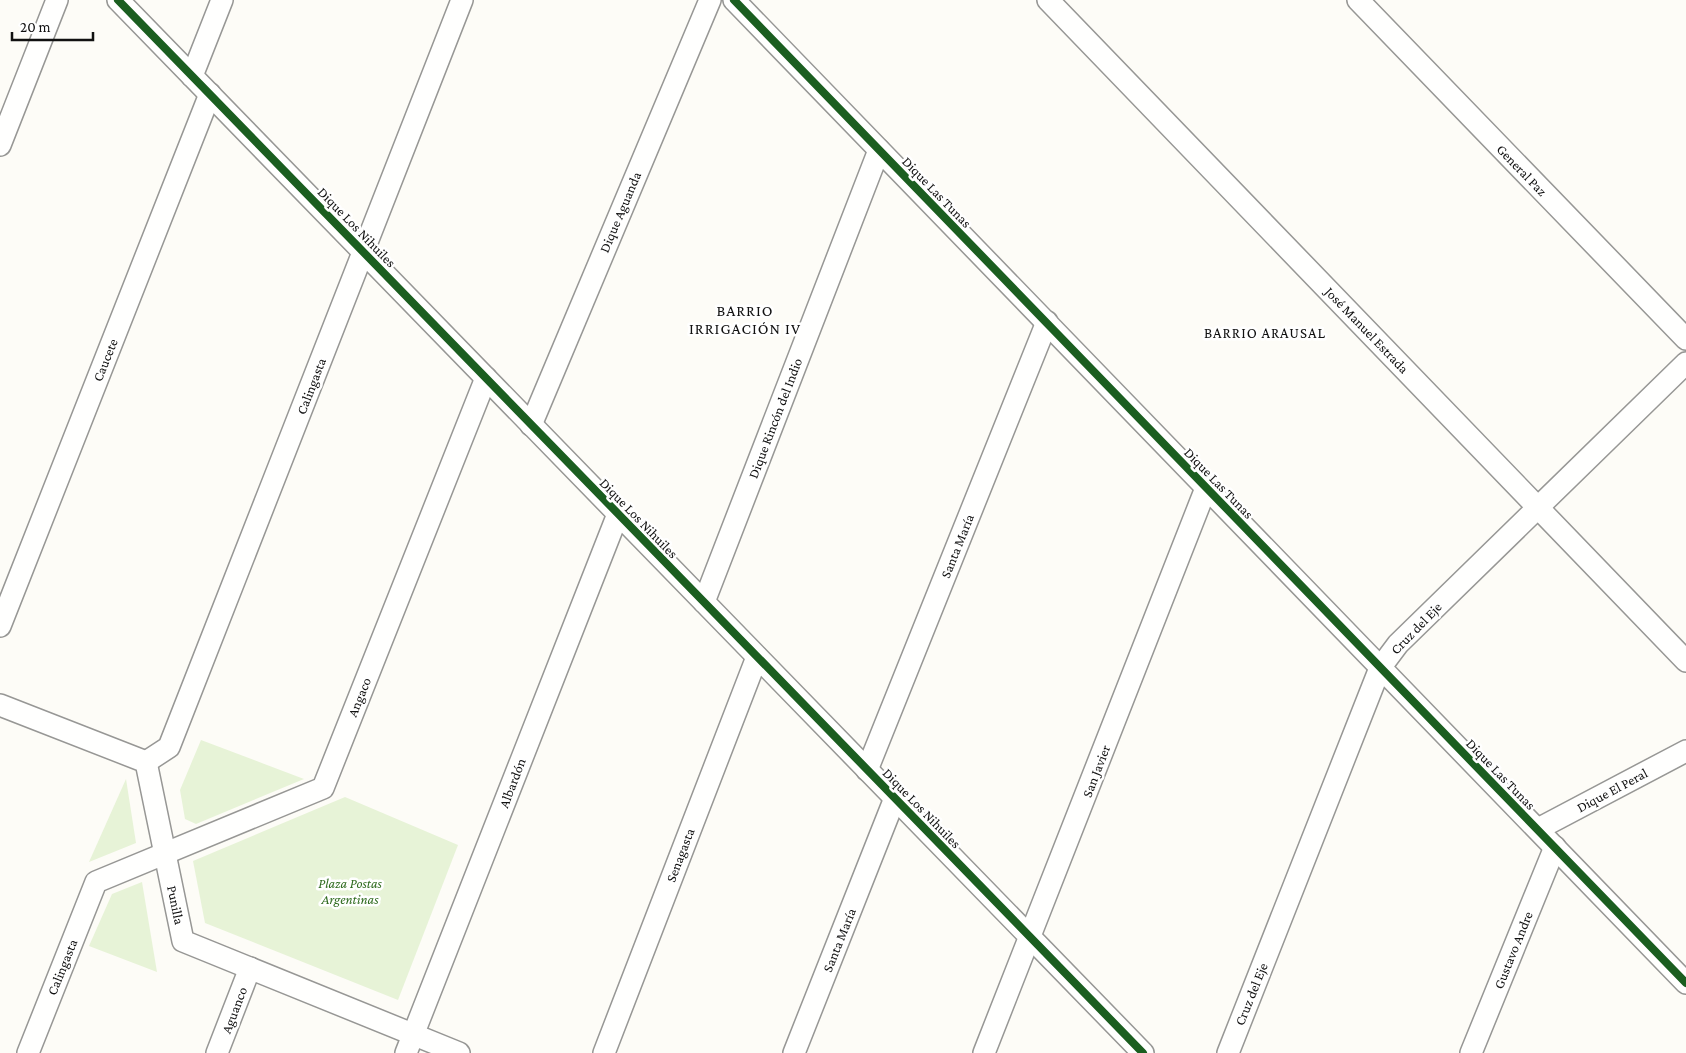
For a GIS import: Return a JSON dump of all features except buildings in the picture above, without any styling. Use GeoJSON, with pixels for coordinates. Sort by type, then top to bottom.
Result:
{"type":"FeatureCollection","features":[{"type":"Feature","properties":{"kind":"street"},"geometry":{"type":"LineString","coordinates":[[0,145],[57,0]]}},
{"type":"Feature","properties":{"kind":"street","name":"Dique Los Nihuiles"},"geometry":{"type":"LineString","coordinates":[[118,0],[1143,1053]]}},
{"type":"Feature","properties":{"kind":"street"},"geometry":{"type":"LineString","coordinates":[[192,76],[222,0]]}},
{"type":"Feature","properties":{"kind":"street","name":"Calingasta"},"geometry":{"type":"LineString","coordinates":[[146,762],[169,747],[462,0]]}},
{"type":"Feature","properties":{"kind":"street","name":"Dique Aguanda"},"geometry":{"type":"LineString","coordinates":[[531,425],[710,0]]}},
{"type":"Feature","properties":{"kind":"street","name":"Dique Las Tunas"},"geometry":{"type":"LineString","coordinates":[[734,0],[1686,983]]}},
{"type":"Feature","properties":{"kind":"street","name":"José Manuel Estrada"},"geometry":{"type":"LineString","coordinates":[[1048,0],[1686,661]]}},
{"type":"Feature","properties":{"kind":"street","name":"General Paz"},"geometry":{"type":"LineString","coordinates":[[1358,0],[1686,339]]}},
{"type":"Feature","properties":{"kind":"street","name":"Caucete"},"geometry":{"type":"LineString","coordinates":[[0,626],[210,94]]}},
{"type":"Feature","properties":{"kind":"street","name":"Dique Rincón del Indio"},"geometry":{"type":"LineString","coordinates":[[704,602],[879,150]]}},
{"type":"Feature","properties":{"kind":"street","name":"Santa María"},"geometry":{"type":"LineString","coordinates":[[867,770],[1047,322]]}},
{"type":"Feature","properties":{"kind":"street","name":"Cruz del Eje"},"geometry":{"type":"LineString","coordinates":[[1228,1053],[1380,668],[1398,644],[1686,363]]}},
{"type":"Feature","properties":{"kind":"street","name":"Angaco"},"geometry":{"type":"LineString","coordinates":[[96,882],[323,788],[486,378]]}},
{"type":"Feature","properties":{"kind":"street","name":"San Javier"},"geometry":{"type":"LineString","coordinates":[[984,1053],[1206,488]]}},
{"type":"Feature","properties":{"kind":"street","name":"Albardón"},"geometry":{"type":"LineString","coordinates":[[409,1044],[618,514]]}},
{"type":"Feature","properties":{"kind":"street","name":"Senagasta"},"geometry":{"type":"LineString","coordinates":[[604,1053],[757,657]]}},
{"type":"Feature","properties":{"kind":"street"},"geometry":{"type":"LineString","coordinates":[[0,705],[146,762]]}},
{"type":"Feature","properties":{"kind":"street","name":"Dique El Peral"},"geometry":{"type":"LineString","coordinates":[[1538,829],[1686,751]]}},
{"type":"Feature","properties":{"kind":"street","name":"Punilla"},"geometry":{"type":"LineString","coordinates":[[146,762],[183,941],[250,968],[409,1044],[458,1053]]}},
{"type":"Feature","properties":{"kind":"street","name":"Santa María"},"geometry":{"type":"LineString","coordinates":[[794,1053],[895,798]]}},
{"type":"Feature","properties":{"kind":"street","name":"Gustavo Andre"},"geometry":{"type":"LineString","coordinates":[[1471,1053],[1555,847]]}},
{"type":"Feature","properties":{"kind":"street","name":"Calingasta"},"geometry":{"type":"LineString","coordinates":[[28,1053],[96,882]]}},
{"type":"Feature","properties":{"kind":"street","name":"Aguanco"},"geometry":{"type":"LineString","coordinates":[[217,1053],[250,968]]}},
{"type":"Feature","properties":{"kind":"green space"},"geometry":{"type":"Polygon","coordinates":[[[201,740],[304,779],[196,824],[185,819],[180,790],[201,740]]]}},
{"type":"Feature","properties":{"kind":"green space"},"geometry":{"type":"Polygon","coordinates":[[[126,779],[136,843],[89,862],[126,779]]]}},
{"type":"Feature","properties":{"kind":"green space","name":"Plaza Postas Argentinas"},"geometry":{"type":"Polygon","coordinates":[[[345,797],[458,845],[398,1000],[205,923],[193,861],[345,797]]]}},
{"type":"Feature","properties":{"kind":"green space"},"geometry":{"type":"Polygon","coordinates":[[[142,882],[157,972],[89,946],[112,894],[142,882]]]}},
{"type":"Feature","properties":{"kind":"cycle path"},"geometry":{"type":"LineString","coordinates":[[118,0],[1143,1053]]}},
{"type":"Feature","properties":{"kind":"cycle path"},"geometry":{"type":"LineString","coordinates":[[734,0],[1686,983]]}},
{"type":"Feature","properties":{"kind":"district","name":"BARRIO IRRIGACIÓN IV"},"geometry":{"type":"Point","coordinates":[745,319]}},
{"type":"Feature","properties":{"kind":"district","name":"BARRIO ARAUSAL"},"geometry":{"type":"Point","coordinates":[1265,333]}}]}
